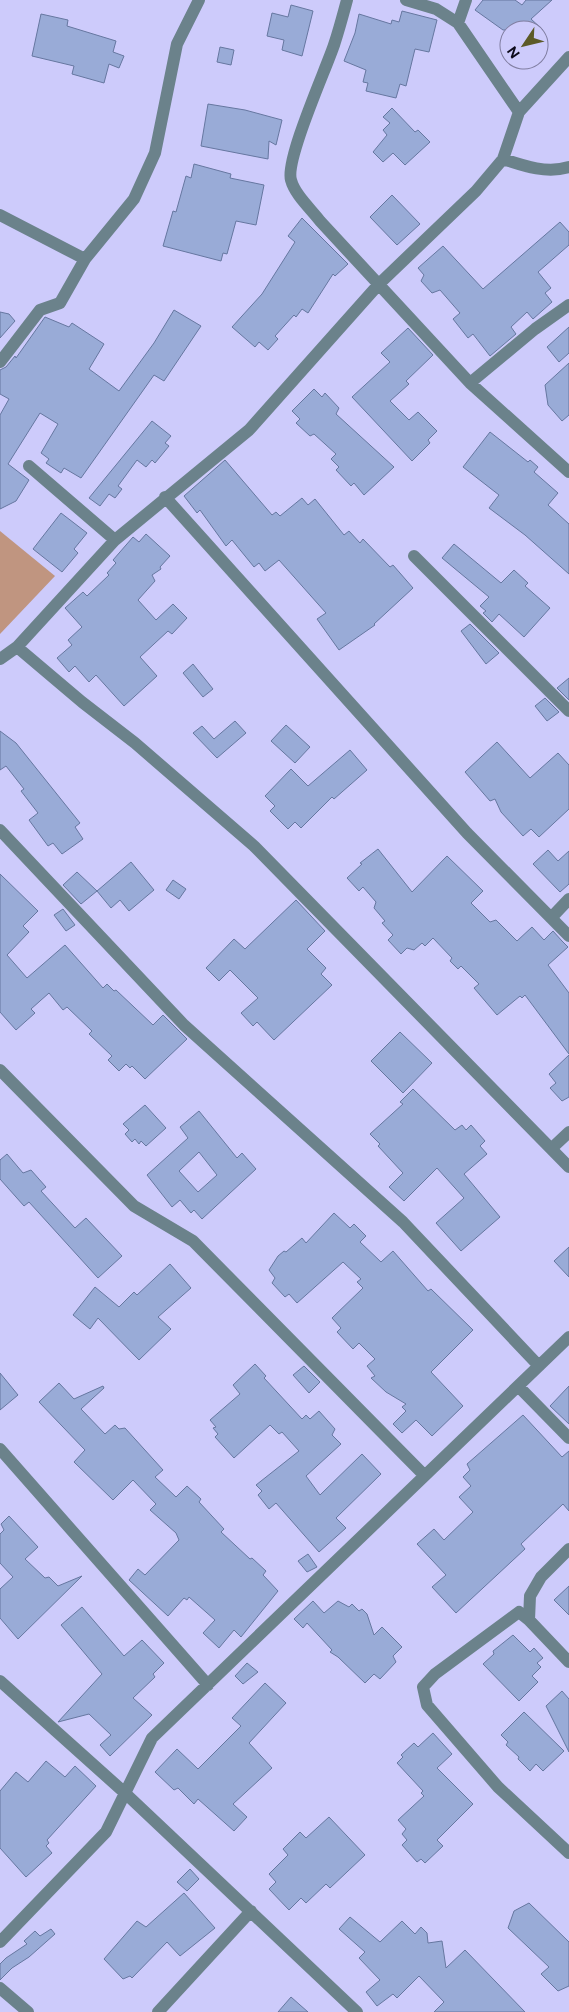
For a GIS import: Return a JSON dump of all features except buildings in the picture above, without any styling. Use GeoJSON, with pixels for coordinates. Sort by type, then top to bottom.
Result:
{"type":"FeatureCollection","features":[{"type":"Feature","properties":{"kind":"street"},"geometry":{"type":"LineString","coordinates":[[1,359],[40,310],[60,303],[85,259],[134,199],[154,154],[177,44],[199,0]]}},
{"type":"Feature","properties":{"kind":"street"},"geometry":{"type":"LineString","coordinates":[[347,0],[335,44],[290,169],[291,180],[298,193],[320,221],[470,383],[569,472]]}},
{"type":"Feature","properties":{"kind":"street"},"geometry":{"type":"LineString","coordinates":[[406,0],[436,9],[458,23],[519,112]]}},
{"type":"Feature","properties":{"kind":"street"},"geometry":{"type":"LineString","coordinates":[[458,23],[466,0]]}},
{"type":"Feature","properties":{"kind":"street"},"geometry":{"type":"LineString","coordinates":[[0,659],[17,647],[115,540],[165,497],[249,430],[379,284],[476,191],[503,159],[519,112],[569,57]]}},
{"type":"Feature","properties":{"kind":"street"},"geometry":{"type":"LineString","coordinates":[[503,159],[528,167],[558,171],[569,167]]}},
{"type":"Feature","properties":{"kind":"street"},"geometry":{"type":"LineString","coordinates":[[0,215],[85,259]]}},
{"type":"Feature","properties":{"kind":"street"},"geometry":{"type":"LineString","coordinates":[[470,383],[535,329],[569,305]]}},
{"type":"Feature","properties":{"kind":"street"},"geometry":{"type":"LineString","coordinates":[[29,466],[115,540]]}},
{"type":"Feature","properties":{"kind":"street"},"geometry":{"type":"LineString","coordinates":[[165,497],[467,833],[569,936]]}},
{"type":"Feature","properties":{"kind":"street"},"geometry":{"type":"LineString","coordinates":[[414,556],[569,711]]}},
{"type":"Feature","properties":{"kind":"street"},"geometry":{"type":"LineString","coordinates":[[17,647],[82,702],[135,743],[254,846],[569,1167]]}},
{"type":"Feature","properties":{"kind":"street"},"geometry":{"type":"LineString","coordinates":[[0,830],[184,1025],[403,1222],[539,1366]]}},
{"type":"Feature","properties":{"kind":"street"},"geometry":{"type":"LineString","coordinates":[[551,918],[569,899]]}},
{"type":"Feature","properties":{"kind":"street"},"geometry":{"type":"LineString","coordinates":[[0,1070],[134,1206],[192,1241],[424,1474]]}},
{"type":"Feature","properties":{"kind":"street"},"geometry":{"type":"LineString","coordinates":[[552,1148],[569,1132]]}},
{"type":"Feature","properties":{"kind":"street"},"geometry":{"type":"LineString","coordinates":[[0,1942],[106,1832],[152,1738],[424,1474],[519,1387],[569,1337]]}},
{"type":"Feature","properties":{"kind":"street"},"geometry":{"type":"LineString","coordinates":[[519,1387],[569,1438]]}},
{"type":"Feature","properties":{"kind":"street"},"geometry":{"type":"LineString","coordinates":[[0,1449],[208,1685]]}},
{"type":"Feature","properties":{"kind":"street"},"geometry":{"type":"LineString","coordinates":[[529,1620],[530,1596],[541,1577],[569,1549]]}},
{"type":"Feature","properties":{"kind":"street"},"geometry":{"type":"LineString","coordinates":[[569,1662],[519,1612],[435,1674],[423,1687],[427,1705],[498,1787],[569,1854]]}},
{"type":"Feature","properties":{"kind":"street"},"geometry":{"type":"LineString","coordinates":[[0,1681],[125,1792],[356,2012]]}},
{"type":"Feature","properties":{"kind":"street"},"geometry":{"type":"LineString","coordinates":[[158,2012],[251,1911]]}},
{"type":"Feature","properties":{"kind":"street"},"geometry":{"type":"LineString","coordinates":[[0,1988],[28,2012]]}},
{"type":"Feature","properties":{"kind":"shaded area"},"geometry":{"type":"Polygon","coordinates":[[[0,531],[55,576],[0,634],[0,531]]]}}]}
